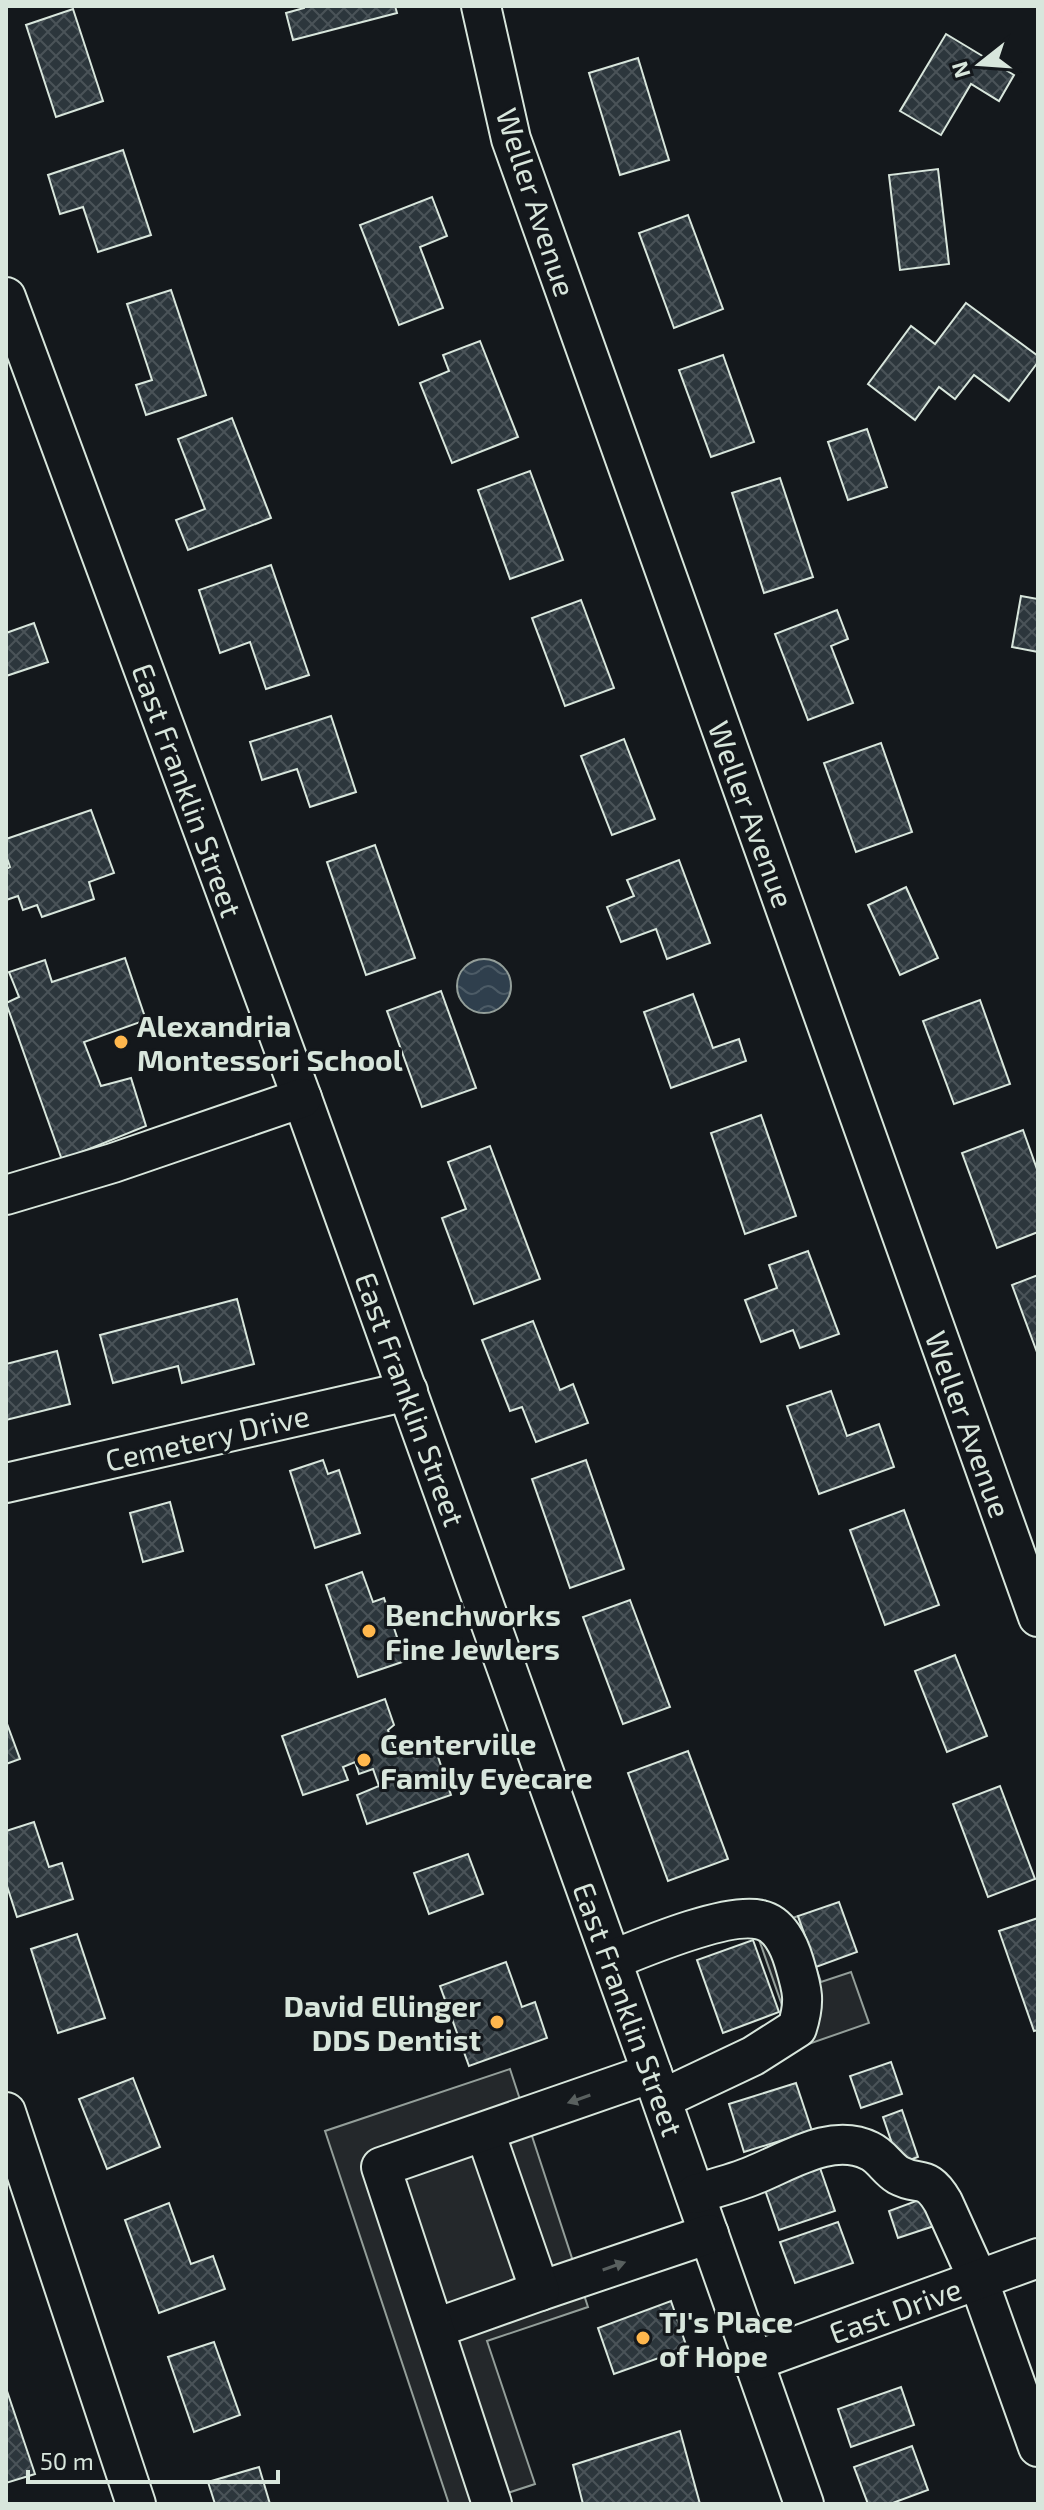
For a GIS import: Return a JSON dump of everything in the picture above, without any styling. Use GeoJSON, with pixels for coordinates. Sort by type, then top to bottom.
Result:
{"type":"FeatureCollection","features":[{"type":"Feature","properties":{"kind":"street","name":"Weller Avenue"},"geometry":{"type":"LineString","coordinates":[[481,6],[511,139],[1038,1617]]}},
{"type":"Feature","properties":{"kind":"street","name":"East Franklin Street"},"geometry":{"type":"LineString","coordinates":[[6,297],[408,1391],[804,2504]]}},
{"type":"Feature","properties":{"kind":"street"},"geometry":{"type":"LineString","coordinates":[[6,1195],[113,1163],[302,1098]]}},
{"type":"Feature","properties":{"kind":"street","name":"Cemetery Drive"},"geometry":{"type":"LineString","coordinates":[[6,1483],[408,1391]]}},
{"type":"Feature","properties":{"kind":"street"},"geometry":{"type":"LineString","coordinates":[[492,2504],[381,2167],[485,2132],[657,2086],[753,2056],[797,2028],[804,2006],[791,1951],[776,1927],[760,1919],[720,1923],[669,1937],[612,1960]]}},
{"type":"Feature","properties":{"kind":"street"},"geometry":{"type":"LineString","coordinates":[[6,2112],[136,2504]]}},
{"type":"Feature","properties":{"kind":"street"},"geometry":{"type":"LineString","coordinates":[[485,2132],[540,2291]]}},
{"type":"Feature","properties":{"kind":"street"},"geometry":{"type":"LineString","coordinates":[[695,2194],[752,2176],[816,2149],[848,2145],[872,2151],[899,2176],[923,2181],[936,2190],[978,2279],[1038,2447]]}},
{"type":"Feature","properties":{"kind":"street"},"geometry":{"type":"LineString","coordinates":[[436,2328],[709,2234]]}},
{"type":"Feature","properties":{"kind":"street","name":"East Drive"},"geometry":{"type":"LineString","coordinates":[[752,2362],[1038,2258]]}},
{"type":"Feature","properties":{"kind":"shaded area"},"geometry":{"type":"Polygon","coordinates":[[[798,1916],[821,1982],[851,1972],[869,2023],[797,2048],[756,1931],[798,1916]]]}},
{"type":"Feature","properties":{"kind":"shaded area"},"geometry":{"type":"Polygon","coordinates":[[[510,2069],[588,2307],[487,2341],[535,2484],[474,2504],[449,2504],[325,2131],[510,2069]]]}},
{"type":"Feature","properties":{"kind":"water"},"geometry":{"type":"Polygon","coordinates":[[[484,959],[503,967],[511,986],[503,1005],[484,1013],[465,1005],[457,986],[465,967],[484,959]]]}},
{"type":"Feature","properties":{"kind":"building"},"geometry":{"type":"Polygon","coordinates":[[[304,6],[395,6],[397,13],[293,40],[286,13],[304,6]]]}},
{"type":"Feature","properties":{"kind":"building"},"geometry":{"type":"Polygon","coordinates":[[[73,9],[103,101],[56,117],[26,25],[73,9]]]}},
{"type":"Feature","properties":{"kind":"building"},"geometry":{"type":"Polygon","coordinates":[[[946,34],[1014,75],[999,101],[971,84],[941,135],[900,111],[946,34]]]}},
{"type":"Feature","properties":{"kind":"building"},"geometry":{"type":"Polygon","coordinates":[[[638,58],[669,160],[620,175],[589,73],[638,58]]]}},
{"type":"Feature","properties":{"kind":"building"},"geometry":{"type":"Polygon","coordinates":[[[123,150],[151,235],[98,252],[83,207],[60,214],[48,175],[123,150]]]}},
{"type":"Feature","properties":{"kind":"building"},"geometry":{"type":"Polygon","coordinates":[[[938,169],[949,264],[900,270],[889,175],[938,169]]]}},
{"type":"Feature","properties":{"kind":"building"},"geometry":{"type":"Polygon","coordinates":[[[432,197],[447,236],[420,247],[443,308],[399,325],[360,225],[432,197]]]}},
{"type":"Feature","properties":{"kind":"building"},"geometry":{"type":"Polygon","coordinates":[[[688,215],[723,309],[674,328],[639,233],[688,215]]]}},
{"type":"Feature","properties":{"kind":"building"},"geometry":{"type":"Polygon","coordinates":[[[171,290],[206,395],[146,415],[136,385],[152,380],[127,304],[171,290]]]}},
{"type":"Feature","properties":{"kind":"building"},"geometry":{"type":"Polygon","coordinates":[[[966,303],[1038,356],[1038,362],[1009,401],[974,375],[955,399],[939,387],[915,420],[868,384],[911,326],[935,344],[966,303]]]}},
{"type":"Feature","properties":{"kind":"building"},"geometry":{"type":"Polygon","coordinates":[[[480,341],[518,437],[452,463],[420,383],[449,371],[443,355],[480,341]]]}},
{"type":"Feature","properties":{"kind":"building"},"geometry":{"type":"Polygon","coordinates":[[[723,355],[754,442],[711,457],[679,370],[723,355]]]}},
{"type":"Feature","properties":{"kind":"building"},"geometry":{"type":"Polygon","coordinates":[[[232,418],[271,518],[188,550],[176,520],[205,509],[178,439],[232,418]]]}},
{"type":"Feature","properties":{"kind":"building"},"geometry":{"type":"Polygon","coordinates":[[[867,429],[887,487],[848,500],[828,442],[867,429]]]}},
{"type":"Feature","properties":{"kind":"building"},"geometry":{"type":"Polygon","coordinates":[[[530,471],[563,560],[510,579],[478,490],[530,471]]]}},
{"type":"Feature","properties":{"kind":"building"},"geometry":{"type":"Polygon","coordinates":[[[780,478],[813,577],[764,593],[732,493],[780,478]]]}},
{"type":"Feature","properties":{"kind":"building"},"geometry":{"type":"Polygon","coordinates":[[[271,565],[309,675],[266,689],[250,642],[220,653],[199,590],[271,565]]]}},
{"type":"Feature","properties":{"kind":"building"},"geometry":{"type":"Polygon","coordinates":[[[1021,596],[1038,599],[1038,652],[1012,647],[1021,596]]]}},
{"type":"Feature","properties":{"kind":"building"},"geometry":{"type":"Polygon","coordinates":[[[581,600],[614,688],[565,706],[532,618],[581,600]]]}},
{"type":"Feature","properties":{"kind":"building"},"geometry":{"type":"Polygon","coordinates":[[[837,610],[848,639],[831,646],[853,703],[808,720],[775,634],[837,610]]]}},
{"type":"Feature","properties":{"kind":"building"},"geometry":{"type":"Polygon","coordinates":[[[34,623],[48,662],[6,676],[6,633],[34,623]]]}},
{"type":"Feature","properties":{"kind":"building"},"geometry":{"type":"Polygon","coordinates":[[[331,716],[356,792],[310,807],[297,769],[262,780],[250,742],[331,716]]]}},
{"type":"Feature","properties":{"kind":"building"},"geometry":{"type":"Polygon","coordinates":[[[624,739],[655,819],[612,835],[581,756],[624,739]]]}},
{"type":"Feature","properties":{"kind":"building"},"geometry":{"type":"Polygon","coordinates":[[[881,743],[912,832],[856,852],[824,763],[881,743]]]}},
{"type":"Feature","properties":{"kind":"building"},"geometry":{"type":"Polygon","coordinates":[[[91,810],[114,873],[89,882],[94,899],[42,917],[37,905],[23,910],[18,896],[6,900],[6,869],[10,867],[6,839],[91,810]]]}},
{"type":"Feature","properties":{"kind":"building"},"geometry":{"type":"Polygon","coordinates":[[[375,845],[415,958],[366,975],[327,862],[375,845]]]}},
{"type":"Feature","properties":{"kind":"building"},"geometry":{"type":"Polygon","coordinates":[[[679,860],[710,943],[667,959],[656,929],[621,942],[607,907],[634,896],[627,880],[679,860]]]}},
{"type":"Feature","properties":{"kind":"building"},"geometry":{"type":"Polygon","coordinates":[[[906,887],[938,958],[900,975],[868,905],[906,887]]]}},
{"type":"Feature","properties":{"kind":"building"},"geometry":{"type":"Polygon","coordinates":[[[125,958],[146,1020],[84,1042],[101,1086],[131,1078],[146,1126],[62,1160],[6,1003],[19,997],[9,972],[45,960],[52,982],[125,958]]]}},
{"type":"Feature","properties":{"kind":"building"},"geometry":{"type":"Polygon","coordinates":[[[441,991],[476,1088],[422,1107],[387,1011],[441,991]]]}},
{"type":"Feature","properties":{"kind":"building"},"geometry":{"type":"Polygon","coordinates":[[[693,994],[713,1048],[739,1039],[746,1061],[671,1088],[644,1012],[693,994]]]}},
{"type":"Feature","properties":{"kind":"building"},"geometry":{"type":"Polygon","coordinates":[[[980,1000],[1010,1084],[954,1104],[923,1021],[980,1000]]]}},
{"type":"Feature","properties":{"kind":"building"},"geometry":{"type":"Polygon","coordinates":[[[761,1115],[796,1216],[745,1234],[711,1133],[761,1115]]]}},
{"type":"Feature","properties":{"kind":"building"},"geometry":{"type":"Polygon","coordinates":[[[1023,1130],[1038,1172],[1038,1232],[997,1248],[962,1153],[1023,1130]]]}},
{"type":"Feature","properties":{"kind":"building"},"geometry":{"type":"Polygon","coordinates":[[[490,1146],[540,1279],[474,1304],[442,1218],[466,1209],[448,1162],[490,1146]]]}},
{"type":"Feature","properties":{"kind":"building"},"geometry":{"type":"Polygon","coordinates":[[[808,1251],[839,1334],[800,1348],[793,1330],[761,1342],[745,1300],[777,1288],[769,1265],[808,1251]]]}},
{"type":"Feature","properties":{"kind":"building"},"geometry":{"type":"Polygon","coordinates":[[[1038,1275],[1038,1355],[1012,1285],[1038,1275]]]}},
{"type":"Feature","properties":{"kind":"building"},"geometry":{"type":"Polygon","coordinates":[[[237,1299],[254,1364],[182,1383],[178,1366],[113,1383],[100,1335],[237,1299]]]}},
{"type":"Feature","properties":{"kind":"building"},"geometry":{"type":"Polygon","coordinates":[[[533,1321],[560,1390],[573,1384],[588,1423],[536,1442],[522,1407],[510,1411],[482,1340],[533,1321]]]}},
{"type":"Feature","properties":{"kind":"building"},"geometry":{"type":"Polygon","coordinates":[[[57,1351],[70,1404],[6,1420],[6,1364],[57,1351]]]}},
{"type":"Feature","properties":{"kind":"building"},"geometry":{"type":"Polygon","coordinates":[[[831,1391],[847,1436],[879,1424],[894,1467],[819,1494],[787,1406],[831,1391]]]}},
{"type":"Feature","properties":{"kind":"building"},"geometry":{"type":"Polygon","coordinates":[[[323,1460],[328,1474],[339,1470],[360,1533],[315,1548],[290,1471],[323,1460]]]}},
{"type":"Feature","properties":{"kind":"building"},"geometry":{"type":"Polygon","coordinates":[[[586,1460],[624,1569],[570,1588],[532,1479],[586,1460]]]}},
{"type":"Feature","properties":{"kind":"building"},"geometry":{"type":"Polygon","coordinates":[[[170,1502],[183,1551],[143,1562],[130,1513],[170,1502]]]}},
{"type":"Feature","properties":{"kind":"building"},"geometry":{"type":"Polygon","coordinates":[[[904,1510],[939,1605],[885,1625],[850,1530],[904,1510]]]}},
{"type":"Feature","properties":{"kind":"building","name":"Benchworks Fine Jewlers"},"geometry":{"type":"Polygon","coordinates":[[[362,1572],[373,1602],[384,1598],[405,1661],[358,1677],[326,1585],[362,1572]]]}},
{"type":"Feature","properties":{"kind":"building"},"geometry":{"type":"Polygon","coordinates":[[[630,1600],[670,1707],[623,1724],[583,1617],[630,1600]]]}},
{"type":"Feature","properties":{"kind":"building"},"geometry":{"type":"Polygon","coordinates":[[[955,1655],[987,1736],[947,1752],[915,1671],[955,1655]]]}},
{"type":"Feature","properties":{"kind":"building","name":"Centerville Family Eyecare"},"geometry":{"type":"Polygon","coordinates":[[[385,1699],[394,1725],[388,1730],[394,1748],[412,1742],[417,1757],[436,1751],[451,1795],[367,1824],[357,1795],[379,1786],[373,1769],[359,1774],[355,1762],[343,1767],[348,1780],[303,1795],[282,1736],[385,1699]]]}},
{"type":"Feature","properties":{"kind":"building"},"geometry":{"type":"Polygon","coordinates":[[[6,1721],[20,1759],[6,1764],[6,1721]]]}},
{"type":"Feature","properties":{"kind":"building"},"geometry":{"type":"Polygon","coordinates":[[[688,1751],[728,1859],[668,1881],[628,1773],[688,1751]]]}},
{"type":"Feature","properties":{"kind":"building"},"geometry":{"type":"Polygon","coordinates":[[[1000,1786],[1035,1879],[988,1897],[953,1804],[1000,1786]]]}},
{"type":"Feature","properties":{"kind":"building"},"geometry":{"type":"Polygon","coordinates":[[[34,1822],[49,1867],[62,1863],[73,1899],[17,1917],[6,1883],[6,1831],[34,1822]]]}},
{"type":"Feature","properties":{"kind":"building"},"geometry":{"type":"Polygon","coordinates":[[[468,1854],[483,1894],[429,1914],[414,1873],[468,1854]]]}},
{"type":"Feature","properties":{"kind":"building"},"geometry":{"type":"Polygon","coordinates":[[[839,1902],[857,1952],[816,1967],[798,1916],[839,1902]]]}},
{"type":"Feature","properties":{"kind":"building"},"geometry":{"type":"Polygon","coordinates":[[[1038,1918],[1038,2030],[1034,2031],[999,1931],[1038,1918]]]}},
{"type":"Feature","properties":{"kind":"building"},"geometry":{"type":"Polygon","coordinates":[[[77,1934],[105,2018],[58,2033],[31,1949],[77,1934]]]}},
{"type":"Feature","properties":{"kind":"building"},"geometry":{"type":"Polygon","coordinates":[[[753,1940],[779,2012],[723,2033],[697,1960],[753,1940]]]}},
{"type":"Feature","properties":{"kind":"building","name":"David Ellinger DDS Dentist"},"geometry":{"type":"Polygon","coordinates":[[[506,1962],[522,2007],[535,2002],[547,2038],[469,2066],[440,1986],[506,1962]]]}},
{"type":"Feature","properties":{"kind":"building"},"geometry":{"type":"Polygon","coordinates":[[[891,2062],[902,2094],[861,2108],[850,2076],[891,2062]]]}},
{"type":"Feature","properties":{"kind":"building"},"geometry":{"type":"Polygon","coordinates":[[[133,2078],[160,2147],[107,2169],[79,2099],[133,2078]]]}},
{"type":"Feature","properties":{"kind":"building"},"geometry":{"type":"Polygon","coordinates":[[[796,2083],[812,2131],[744,2152],[729,2104],[796,2083]]]}},
{"type":"Feature","properties":{"kind":"building"},"geometry":{"type":"Polygon","coordinates":[[[902,2110],[918,2157],[899,2164],[883,2117],[902,2110]]]}},
{"type":"Feature","properties":{"kind":"building"},"geometry":{"type":"Polygon","coordinates":[[[820,2168],[835,2211],[779,2230],[764,2187],[820,2168]]]}},
{"type":"Feature","properties":{"kind":"building"},"geometry":{"type":"Polygon","coordinates":[[[927,2197],[937,2225],[898,2238],[889,2211],[927,2197]]]}},
{"type":"Feature","properties":{"kind":"building"},"geometry":{"type":"Polygon","coordinates":[[[169,2203],[191,2264],[213,2256],[225,2289],[159,2313],[125,2220],[169,2203]]]}},
{"type":"Feature","properties":{"kind":"building"},"geometry":{"type":"Polygon","coordinates":[[[838,2222],[853,2263],[795,2283],[780,2242],[838,2222]]]}},
{"type":"Feature","properties":{"kind":"building","name":"TJ's Place of Hope"},"geometry":{"type":"Polygon","coordinates":[[[671,2301],[687,2348],[614,2374],[598,2328],[671,2301]]]}},
{"type":"Feature","properties":{"kind":"building"},"geometry":{"type":"Polygon","coordinates":[[[214,2342],[240,2415],[194,2432],[168,2357],[214,2342]]]}},
{"type":"Feature","properties":{"kind":"building"},"geometry":{"type":"Polygon","coordinates":[[[901,2387],[914,2425],[851,2447],[838,2409],[901,2387]]]}},
{"type":"Feature","properties":{"kind":"building"},"geometry":{"type":"Polygon","coordinates":[[[6,2388],[35,2474],[6,2483],[6,2388]]]}},
{"type":"Feature","properties":{"kind":"building"},"geometry":{"type":"Polygon","coordinates":[[[680,2431],[700,2504],[583,2504],[573,2465],[680,2431]]]}},
{"type":"Feature","properties":{"kind":"building"},"geometry":{"type":"Polygon","coordinates":[[[912,2446],[928,2490],[890,2504],[868,2504],[854,2467],[912,2446]]]}},
{"type":"Feature","properties":{"kind":"building"},"geometry":{"type":"Polygon","coordinates":[[[259,2467],[270,2504],[215,2504],[208,2482],[259,2467]]]}},
{"type":"Feature","properties":{"kind":"place","name":"Alexandria Montessori School"},"geometry":{"type":"Point","coordinates":[121,1042]}},
{"type":"Feature","properties":{"kind":"place","name":"Benchworks Fine Jewlers"},"geometry":{"type":"Point","coordinates":[369,1631]}},
{"type":"Feature","properties":{"kind":"place","name":"Centerville Family Eyecare"},"geometry":{"type":"Point","coordinates":[364,1760]}},
{"type":"Feature","properties":{"kind":"place","name":"David Ellinger DDS Dentist"},"geometry":{"type":"Point","coordinates":[497,2022]}},
{"type":"Feature","properties":{"kind":"place","name":"TJ's Place of Hope"},"geometry":{"type":"Point","coordinates":[643,2338]}}]}
